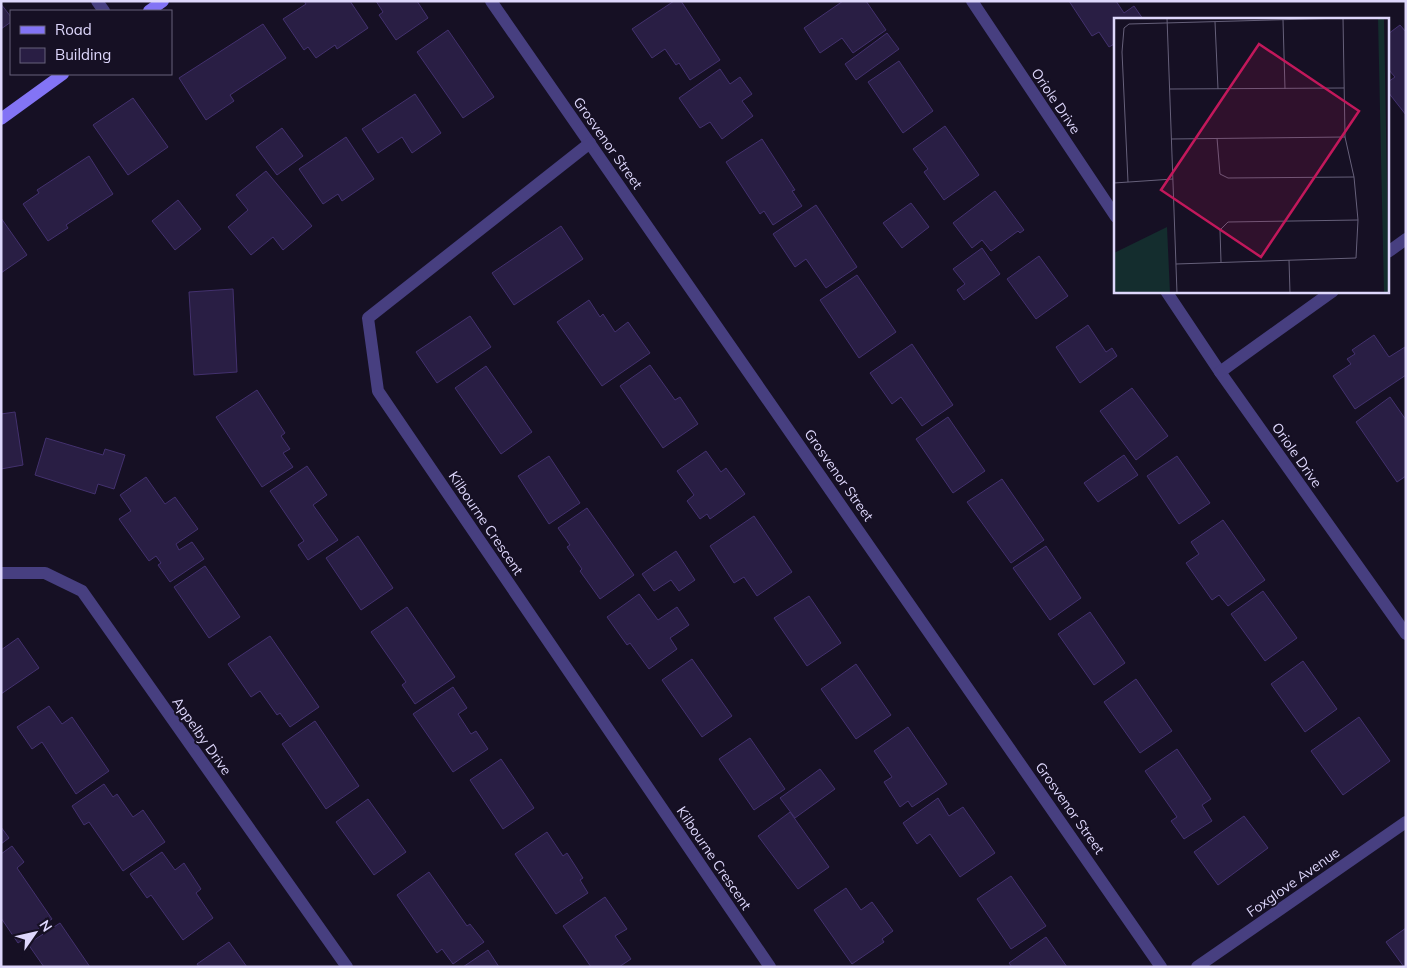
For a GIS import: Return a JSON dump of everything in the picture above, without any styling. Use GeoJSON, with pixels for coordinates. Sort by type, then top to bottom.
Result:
{"type":"FeatureCollection","features":[{"type":"Feature","properties":{"kind":"street"},"geometry":{"type":"LineString","coordinates":[[150,10],[163,1]]}},
{"type":"Feature","properties":{"kind":"street","name":"Grosvenor Street"},"geometry":{"type":"LineString","coordinates":[[491,1],[1161,967]]}},
{"type":"Feature","properties":{"kind":"street","name":"Oriole Drive"},"geometry":{"type":"LineString","coordinates":[[972,1],[1114,213]]}},
{"type":"Feature","properties":{"kind":"street"},"geometry":{"type":"LineString","coordinates":[[1,119],[62,75]]}},
{"type":"Feature","properties":{"kind":"street","name":"Kilbourne Crescent"},"geometry":{"type":"LineString","coordinates":[[590,143],[368,318],[378,390],[770,967]]}},
{"type":"Feature","properties":{"kind":"street"},"geometry":{"type":"LineString","coordinates":[[1390,251],[1406,239]]}},
{"type":"Feature","properties":{"kind":"street","name":"Oriole Drive"},"geometry":{"type":"LineString","coordinates":[[1167,292],[1220,372],[1406,634]]}},
{"type":"Feature","properties":{"kind":"street"},"geometry":{"type":"LineString","coordinates":[[1220,372],[1332,292]]}},
{"type":"Feature","properties":{"kind":"street","name":"Appelby Drive"},"geometry":{"type":"LineString","coordinates":[[1,573],[45,573],[82,591],[347,967]]}},
{"type":"Feature","properties":{"kind":"street","name":"Foxglove Avenue"},"geometry":{"type":"LineString","coordinates":[[1197,967],[1406,822]]}},
{"type":"Feature","properties":{"kind":"building"},"geometry":{"type":"Polygon","coordinates":[[[304,1],[350,1],[368,28],[337,49],[335,45],[316,58],[308,47],[304,50],[283,19],[306,4],[304,1]]]}},
{"type":"Feature","properties":{"kind":"building"},"geometry":{"type":"Polygon","coordinates":[[[376,1],[417,1],[428,18],[396,40],[379,15],[383,12],[376,1]]]}},
{"type":"Feature","properties":{"kind":"building"},"geometry":{"type":"Polygon","coordinates":[[[674,1],[681,1],[720,60],[690,80],[679,63],[676,65],[665,49],[652,58],[632,29],[674,1]]]}},
{"type":"Feature","properties":{"kind":"building"},"geometry":{"type":"Polygon","coordinates":[[[843,1],[866,1],[886,30],[853,53],[842,38],[820,53],[804,28],[843,1]]]}},
{"type":"Feature","properties":{"kind":"building"},"geometry":{"type":"Polygon","coordinates":[[[1069,1],[1116,1],[1124,13],[1134,6],[1142,18],[1114,18],[1114,44],[1109,47],[1099,32],[1092,36],[1069,1]]]}},
{"type":"Feature","properties":{"kind":"building"},"geometry":{"type":"Polygon","coordinates":[[[1,4],[10,16],[10,23],[1,29],[1,4]]]}},
{"type":"Feature","properties":{"kind":"building"},"geometry":{"type":"Polygon","coordinates":[[[263,24],[286,58],[230,95],[234,101],[206,120],[179,78],[263,24]]]}},
{"type":"Feature","properties":{"kind":"building"},"geometry":{"type":"Polygon","coordinates":[[[1400,25],[1406,32],[1406,115],[1390,95],[1390,81],[1395,77],[1390,71],[1390,32],[1400,25]]]}},
{"type":"Feature","properties":{"kind":"building"},"geometry":{"type":"Polygon","coordinates":[[[448,30],[494,97],[463,118],[417,52],[448,30]]]}},
{"type":"Feature","properties":{"kind":"building"},"geometry":{"type":"Polygon","coordinates":[[[887,33],[899,49],[856,80],[845,64],[887,33]]]}},
{"type":"Feature","properties":{"kind":"building"},"geometry":{"type":"Polygon","coordinates":[[[899,61],[933,111],[903,133],[868,82],[899,61]]]}},
{"type":"Feature","properties":{"kind":"building"},"geometry":{"type":"Polygon","coordinates":[[[720,69],[730,84],[740,77],[752,94],[742,101],[753,116],[722,139],[710,122],[700,128],[679,98],[720,69]]]}},
{"type":"Feature","properties":{"kind":"building"},"geometry":{"type":"Polygon","coordinates":[[[415,94],[441,133],[412,153],[402,137],[378,153],[362,129],[415,94]]]}},
{"type":"Feature","properties":{"kind":"building"},"geometry":{"type":"Polygon","coordinates":[[[133,98],[168,147],[128,175],[93,125],[133,98]]]}},
{"type":"Feature","properties":{"kind":"building"},"geometry":{"type":"Polygon","coordinates":[[[945,126],[979,175],[944,200],[924,172],[928,169],[913,149],[945,126]]]}},
{"type":"Feature","properties":{"kind":"building"},"geometry":{"type":"Polygon","coordinates":[[[282,128],[303,156],[277,175],[256,147],[282,128]]]}},
{"type":"Feature","properties":{"kind":"building"},"geometry":{"type":"Polygon","coordinates":[[[346,137],[374,179],[342,201],[338,194],[323,204],[299,169],[346,137]]]}},
{"type":"Feature","properties":{"kind":"building"},"geometry":{"type":"Polygon","coordinates":[[[762,139],[795,190],[792,191],[802,206],[773,225],[764,211],[760,214],[726,162],[762,139]]]}},
{"type":"Feature","properties":{"kind":"building"},"geometry":{"type":"Polygon","coordinates":[[[89,156],[113,194],[66,225],[68,228],[48,241],[23,204],[39,193],[37,190],[89,156]]]}},
{"type":"Feature","properties":{"kind":"building"},"geometry":{"type":"Polygon","coordinates":[[[266,171],[312,226],[283,250],[273,237],[251,255],[228,227],[248,210],[236,195],[266,171]]]}},
{"type":"Feature","properties":{"kind":"building"},"geometry":{"type":"Polygon","coordinates":[[[995,191],[1024,230],[1020,233],[1018,231],[991,251],[982,240],[972,248],[953,223],[995,191]]]}},
{"type":"Feature","properties":{"kind":"building"},"geometry":{"type":"Polygon","coordinates":[[[178,200],[201,229],[175,250],[152,221],[178,200]]]}},
{"type":"Feature","properties":{"kind":"building"},"geometry":{"type":"Polygon","coordinates":[[[911,203],[929,227],[902,248],[883,223],[911,203]]]}},
{"type":"Feature","properties":{"kind":"building"},"geometry":{"type":"Polygon","coordinates":[[[816,205],[857,267],[826,288],[806,259],[795,267],[773,234],[816,205]]]}},
{"type":"Feature","properties":{"kind":"building"},"geometry":{"type":"Polygon","coordinates":[[[1,218],[27,255],[1,273],[1,218]]]}},
{"type":"Feature","properties":{"kind":"building"},"geometry":{"type":"Polygon","coordinates":[[[561,226],[583,259],[514,305],[492,273],[561,226]]]}},
{"type":"Feature","properties":{"kind":"building"},"geometry":{"type":"Polygon","coordinates":[[[982,248],[1000,274],[964,300],[957,290],[965,284],[953,269],[982,248]]]}},
{"type":"Feature","properties":{"kind":"building"},"geometry":{"type":"Polygon","coordinates":[[[1039,256],[1068,296],[1036,319],[1007,279],[1039,256]]]}},
{"type":"Feature","properties":{"kind":"building"},"geometry":{"type":"Polygon","coordinates":[[[857,275],[896,332],[859,358],[820,300],[857,275]]]}},
{"type":"Feature","properties":{"kind":"building"},"geometry":{"type":"Polygon","coordinates":[[[233,289],[237,372],[194,375],[189,292],[233,289]]]}},
{"type":"Feature","properties":{"kind":"building"},"geometry":{"type":"Polygon","coordinates":[[[589,300],[600,317],[603,314],[615,332],[628,322],[650,353],[602,386],[557,322],[589,300]]]}},
{"type":"Feature","properties":{"kind":"building"},"geometry":{"type":"Polygon","coordinates":[[[470,316],[491,347],[437,383],[416,352],[470,316]]]}},
{"type":"Feature","properties":{"kind":"building"},"geometry":{"type":"Polygon","coordinates":[[[1088,325],[1106,352],[1112,348],[1117,356],[1080,383],[1056,347],[1088,325]]]}},
{"type":"Feature","properties":{"kind":"building"},"geometry":{"type":"Polygon","coordinates":[[[1374,335],[1389,357],[1405,347],[1406,375],[1355,409],[1333,376],[1351,364],[1347,359],[1355,354],[1352,350],[1374,335]]]}},
{"type":"Feature","properties":{"kind":"building"},"geometry":{"type":"Polygon","coordinates":[[[912,344],[953,405],[922,426],[901,397],[892,404],[870,373],[912,344]]]}},
{"type":"Feature","properties":{"kind":"building"},"geometry":{"type":"Polygon","coordinates":[[[650,365],[675,400],[680,397],[698,424],[663,448],[620,386],[650,365]]]}},
{"type":"Feature","properties":{"kind":"building"},"geometry":{"type":"Polygon","coordinates":[[[486,366],[532,432],[501,454],[455,388],[486,366]]]}},
{"type":"Feature","properties":{"kind":"building"},"geometry":{"type":"Polygon","coordinates":[[[1132,388],[1168,436],[1136,460],[1100,411],[1132,388]]]}},
{"type":"Feature","properties":{"kind":"building"},"geometry":{"type":"Polygon","coordinates":[[[257,390],[285,433],[281,436],[290,449],[283,453],[293,467],[262,487],[216,417],[257,390]]]}},
{"type":"Feature","properties":{"kind":"building"},"geometry":{"type":"Polygon","coordinates":[[[1390,397],[1406,420],[1406,476],[1397,482],[1356,422],[1390,397]]]}},
{"type":"Feature","properties":{"kind":"building"},"geometry":{"type":"Polygon","coordinates":[[[15,412],[23,465],[1,469],[1,414],[15,412]]]}},
{"type":"Feature","properties":{"kind":"building"},"geometry":{"type":"Polygon","coordinates":[[[948,417],[985,471],[953,493],[916,439],[948,417]]]}},
{"type":"Feature","properties":{"kind":"building"},"geometry":{"type":"Polygon","coordinates":[[[46,438],[103,455],[105,449],[125,455],[114,489],[98,484],[95,494],[35,475],[46,438]]]}},
{"type":"Feature","properties":{"kind":"building"},"geometry":{"type":"Polygon","coordinates":[[[706,451],[721,472],[726,468],[745,494],[710,519],[707,514],[700,519],[687,501],[694,495],[677,471],[706,451]]]}},
{"type":"Feature","properties":{"kind":"building"},"geometry":{"type":"Polygon","coordinates":[[[1124,455],[1138,475],[1098,502],[1084,483],[1124,455]]]}},
{"type":"Feature","properties":{"kind":"building"},"geometry":{"type":"Polygon","coordinates":[[[549,456],[580,503],[549,524],[518,476],[549,456]]]}},
{"type":"Feature","properties":{"kind":"building"},"geometry":{"type":"Polygon","coordinates":[[[1177,456],[1210,503],[1179,524],[1147,476],[1177,456]]]}},
{"type":"Feature","properties":{"kind":"building"},"geometry":{"type":"Polygon","coordinates":[[[307,466],[327,495],[313,505],[338,540],[308,560],[298,545],[304,541],[270,491],[307,466]]]}},
{"type":"Feature","properties":{"kind":"building"},"geometry":{"type":"Polygon","coordinates":[[[146,477],[165,504],[175,497],[198,529],[176,544],[179,550],[192,542],[204,559],[170,582],[158,565],[161,563],[156,556],[149,561],[119,519],[131,511],[120,495],[146,477]]]}},
{"type":"Feature","properties":{"kind":"building"},"geometry":{"type":"Polygon","coordinates":[[[1002,479],[1044,540],[1011,563],[967,502],[1002,479]]]}},
{"type":"Feature","properties":{"kind":"building"},"geometry":{"type":"Polygon","coordinates":[[[587,508],[634,575],[600,599],[580,571],[582,569],[567,547],[570,545],[558,528],[587,508]]]}},
{"type":"Feature","properties":{"kind":"building"},"geometry":{"type":"Polygon","coordinates":[[[754,516],[792,572],[757,596],[744,577],[734,583],[710,546],[754,516]]]}},
{"type":"Feature","properties":{"kind":"building"},"geometry":{"type":"Polygon","coordinates":[[[1223,520],[1265,580],[1228,606],[1219,595],[1212,600],[1186,563],[1199,554],[1191,542],[1223,520]]]}},
{"type":"Feature","properties":{"kind":"building"},"geometry":{"type":"Polygon","coordinates":[[[358,536],[393,588],[361,610],[326,558],[358,536]]]}},
{"type":"Feature","properties":{"kind":"building"},"geometry":{"type":"Polygon","coordinates":[[[1046,546],[1081,598],[1050,620],[1013,568],[1046,546]]]}},
{"type":"Feature","properties":{"kind":"building"},"geometry":{"type":"Polygon","coordinates":[[[676,551],[695,580],[679,591],[671,580],[654,591],[642,574],[676,551]]]}},
{"type":"Feature","properties":{"kind":"building"},"geometry":{"type":"Polygon","coordinates":[[[205,566],[240,617],[209,638],[174,587],[205,566]]]}},
{"type":"Feature","properties":{"kind":"building"},"geometry":{"type":"Polygon","coordinates":[[[1263,591],[1297,638],[1265,661],[1231,614],[1263,591]]]}},
{"type":"Feature","properties":{"kind":"building"},"geometry":{"type":"Polygon","coordinates":[[[639,594],[658,620],[677,607],[689,625],[670,638],[677,649],[649,669],[630,643],[627,645],[607,617],[639,594]]]}},
{"type":"Feature","properties":{"kind":"building"},"geometry":{"type":"Polygon","coordinates":[[[809,596],[841,643],[807,666],[774,618],[809,596]]]}},
{"type":"Feature","properties":{"kind":"building"},"geometry":{"type":"Polygon","coordinates":[[[407,607],[455,677],[415,704],[402,685],[406,682],[371,632],[407,607]]]}},
{"type":"Feature","properties":{"kind":"building"},"geometry":{"type":"Polygon","coordinates":[[[1090,612],[1125,663],[1094,685],[1058,634],[1090,612]]]}},
{"type":"Feature","properties":{"kind":"building"},"geometry":{"type":"Polygon","coordinates":[[[270,636],[319,707],[290,727],[280,713],[277,715],[260,691],[251,697],[228,664],[270,636]]]}},
{"type":"Feature","properties":{"kind":"building"},"geometry":{"type":"Polygon","coordinates":[[[18,638],[39,668],[1,694],[1,650],[18,638]]]}},
{"type":"Feature","properties":{"kind":"building"},"geometry":{"type":"Polygon","coordinates":[[[692,659],[732,716],[702,737],[662,680],[692,659]]]}},
{"type":"Feature","properties":{"kind":"building"},"geometry":{"type":"Polygon","coordinates":[[[1303,661],[1337,709],[1305,732],[1271,684],[1303,661]]]}},
{"type":"Feature","properties":{"kind":"building"},"geometry":{"type":"Polygon","coordinates":[[[856,664],[891,715],[856,739],[821,689],[856,664]]]}},
{"type":"Feature","properties":{"kind":"building"},"geometry":{"type":"Polygon","coordinates":[[[1136,679],[1172,731],[1140,753],[1104,702],[1136,679]]]}},
{"type":"Feature","properties":{"kind":"building"},"geometry":{"type":"Polygon","coordinates":[[[453,687],[467,708],[458,714],[471,734],[476,731],[488,749],[453,772],[413,714],[453,687]]]}},
{"type":"Feature","properties":{"kind":"building"},"geometry":{"type":"Polygon","coordinates":[[[49,706],[62,724],[72,717],[109,771],[76,794],[42,742],[32,749],[17,727],[49,706]]]}},
{"type":"Feature","properties":{"kind":"building"},"geometry":{"type":"Polygon","coordinates":[[[1359,717],[1390,761],[1343,795],[1311,751],[1359,717]]]}},
{"type":"Feature","properties":{"kind":"building"},"geometry":{"type":"Polygon","coordinates":[[[315,721],[359,786],[326,809],[282,744],[315,721]]]}},
{"type":"Feature","properties":{"kind":"building"},"geometry":{"type":"Polygon","coordinates":[[[908,727],[947,784],[912,807],[908,801],[900,807],[884,782],[892,777],[874,751],[908,727]]]}},
{"type":"Feature","properties":{"kind":"building"},"geometry":{"type":"Polygon","coordinates":[[[750,738],[785,789],[754,810],[719,759],[750,738]]]}},
{"type":"Feature","properties":{"kind":"building"},"geometry":{"type":"Polygon","coordinates":[[[1177,749],[1211,799],[1202,805],[1212,821],[1184,839],[1171,821],[1177,817],[1145,771],[1177,749]]]}},
{"type":"Feature","properties":{"kind":"building"},"geometry":{"type":"Polygon","coordinates":[[[501,759],[534,808],[503,829],[470,780],[501,759]]]}},
{"type":"Feature","properties":{"kind":"building"},"geometry":{"type":"Polygon","coordinates":[[[820,769],[835,789],[795,818],[780,798],[820,769]]]}},
{"type":"Feature","properties":{"kind":"building"},"geometry":{"type":"Polygon","coordinates":[[[104,784],[113,797],[117,794],[133,817],[143,810],[165,842],[123,871],[89,822],[84,825],[72,806],[104,784]]]}},
{"type":"Feature","properties":{"kind":"building"},"geometry":{"type":"Polygon","coordinates":[[[938,798],[949,816],[963,807],[995,853],[960,877],[930,834],[917,844],[903,823],[938,798]]]}},
{"type":"Feature","properties":{"kind":"building"},"geometry":{"type":"Polygon","coordinates":[[[368,799],[406,852],[374,875],[336,822],[368,799]]]}},
{"type":"Feature","properties":{"kind":"building"},"geometry":{"type":"Polygon","coordinates":[[[790,812],[829,867],[798,889],[758,836],[790,812]]]}},
{"type":"Feature","properties":{"kind":"building"},"geometry":{"type":"Polygon","coordinates":[[[1244,816],[1268,848],[1218,885],[1194,852],[1244,816]]]}},
{"type":"Feature","properties":{"kind":"building"},"geometry":{"type":"Polygon","coordinates":[[[1,827],[9,838],[1,844],[1,827]]]}},
{"type":"Feature","properties":{"kind":"building"},"geometry":{"type":"Polygon","coordinates":[[[547,832],[563,856],[567,853],[583,878],[580,880],[588,893],[556,914],[515,854],[547,832]]]}},
{"type":"Feature","properties":{"kind":"building"},"geometry":{"type":"Polygon","coordinates":[[[12,846],[24,862],[17,868],[52,919],[18,943],[1,918],[1,854],[12,846]]]}},
{"type":"Feature","properties":{"kind":"building"},"geometry":{"type":"Polygon","coordinates":[[[162,852],[175,870],[184,863],[201,889],[196,893],[213,918],[183,940],[151,895],[147,898],[130,874],[162,852]]]}},
{"type":"Feature","properties":{"kind":"building"},"geometry":{"type":"Polygon","coordinates":[[[429,872],[467,926],[470,924],[484,942],[453,964],[442,949],[437,953],[397,895],[429,872]]]}},
{"type":"Feature","properties":{"kind":"building"},"geometry":{"type":"Polygon","coordinates":[[[1011,876],[1046,926],[1011,949],[977,899],[1011,876]]]}},
{"type":"Feature","properties":{"kind":"building"},"geometry":{"type":"Polygon","coordinates":[[[846,888],[861,910],[872,902],[893,931],[882,939],[884,942],[852,964],[814,910],[846,888]]]}},
{"type":"Feature","properties":{"kind":"building"},"geometry":{"type":"Polygon","coordinates":[[[605,897],[627,929],[615,936],[631,959],[619,967],[591,967],[563,926],[605,897]]]}},
{"type":"Feature","properties":{"kind":"building"},"geometry":{"type":"Polygon","coordinates":[[[60,923],[90,967],[44,967],[28,944],[60,923]]]}},
{"type":"Feature","properties":{"kind":"building"},"geometry":{"type":"Polygon","coordinates":[[[1406,928],[1406,967],[1404,967],[1386,942],[1406,928]]]}},
{"type":"Feature","properties":{"kind":"building"},"geometry":{"type":"Polygon","coordinates":[[[1046,937],[1067,967],[1012,967],[1009,963],[1046,937]]]}},
{"type":"Feature","properties":{"kind":"building"},"geometry":{"type":"Polygon","coordinates":[[[229,942],[247,967],[199,967],[197,964],[229,942]]]}},
{"type":"Feature","properties":{"kind":"building"},"geometry":{"type":"Polygon","coordinates":[[[488,950],[499,967],[463,967],[488,950]]]}}]}
